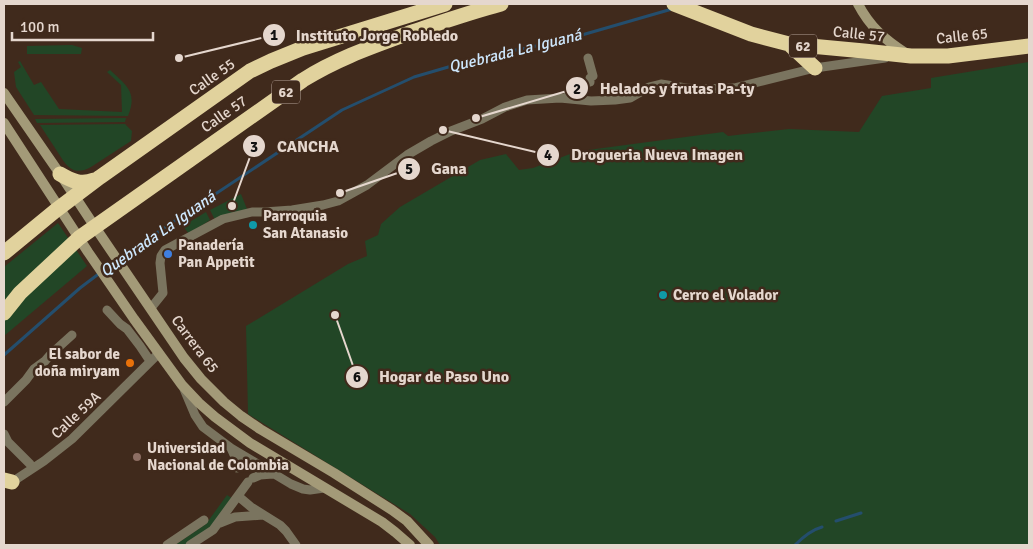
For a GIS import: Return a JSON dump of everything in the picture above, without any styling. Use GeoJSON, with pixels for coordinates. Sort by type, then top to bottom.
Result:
{"type":"FeatureCollection","features":[{"type":"Feature","properties":{"kind":"highway","name":"Calle 55"},"geometry":{"type":"LineString","coordinates":[[75,196],[241,77],[265,64],[303,48],[445,4]]}},
{"type":"Feature","properties":{"kind":"highway","name":"Calle 57"},"geometry":{"type":"LineString","coordinates":[[4,313],[20,293],[79,238],[303,80],[366,48],[501,4]]}},
{"type":"Feature","properties":{"kind":"highway","name":"Calle 57"},"geometry":{"type":"LineString","coordinates":[[674,4],[751,34],[789,44],[905,56]]}},
{"type":"Feature","properties":{"kind":"highway"},"geometry":{"type":"LineString","coordinates":[[789,44],[816,68]]}},
{"type":"Feature","properties":{"kind":"highway","name":"Calle 65"},"geometry":{"type":"LineString","coordinates":[[905,56],[948,56],[1029,46]]}},
{"type":"Feature","properties":{"kind":"highway"},"geometry":{"type":"LineString","coordinates":[[60,174],[79,183],[92,181],[100,177]]}},
{"type":"Feature","properties":{"kind":"highway","name":"62"},"geometry":{"type":"LineString","coordinates":[[4,254],[75,196]]}},
{"type":"Feature","properties":{"kind":"main road"},"geometry":{"type":"LineString","coordinates":[[858,4],[878,32],[905,56]]}},
{"type":"Feature","properties":{"kind":"main road","name":"Carrera 65"},"geometry":{"type":"LineString","coordinates":[[4,93],[184,358],[201,379],[241,416],[392,510],[407,521],[430,545]]}},
{"type":"Feature","properties":{"kind":"main road"},"geometry":{"type":"LineString","coordinates":[[4,123],[137,323],[182,385],[199,403],[250,443],[382,522],[410,545]]}},
{"type":"Feature","properties":{"kind":"main road"},"geometry":{"type":"LineString","coordinates":[[137,323],[162,350],[169,349],[174,343]]}},
{"type":"Feature","properties":{"kind":"street"},"geometry":{"type":"LineString","coordinates":[[149,306],[163,292],[160,263],[161,256],[165,250],[223,219],[242,216],[252,212],[292,210],[338,201],[367,185],[410,153],[431,141],[505,107],[527,100],[567,98],[591,102],[630,98],[650,86],[661,84],[721,90],[816,68],[905,56]]}},
{"type":"Feature","properties":{"kind":"street"},"geometry":{"type":"LineString","coordinates":[[567,98],[570,88],[590,82],[590,78],[593,76],[588,58]]}},
{"type":"Feature","properties":{"kind":"street"},"geometry":{"type":"LineString","coordinates":[[107,310],[127,330],[148,358]]}},
{"type":"Feature","properties":{"kind":"street"},"geometry":{"type":"LineString","coordinates":[[4,402],[34,370],[72,335]]}},
{"type":"Feature","properties":{"kind":"street","name":"Calle 59A"},"geometry":{"type":"LineString","coordinates":[[6,483],[44,461],[72,439],[159,353]]}},
{"type":"Feature","properties":{"kind":"street"},"geometry":{"type":"LineString","coordinates":[[182,385],[195,415],[203,427],[231,448],[291,484],[310,490],[324,488]]}},
{"type":"Feature","properties":{"kind":"street"},"geometry":{"type":"LineString","coordinates":[[4,434],[8,442],[30,464]]}},
{"type":"Feature","properties":{"kind":"street"},"geometry":{"type":"LineString","coordinates":[[231,448],[237,460],[237,468]]}},
{"type":"Feature","properties":{"kind":"street"},"geometry":{"type":"LineString","coordinates":[[190,545],[208,534],[218,524],[250,480],[260,475],[273,474]]}},
{"type":"Feature","properties":{"kind":"street"},"geometry":{"type":"LineString","coordinates":[[238,496],[251,507],[280,525],[296,545]]}},
{"type":"Feature","properties":{"kind":"street"},"geometry":{"type":"LineString","coordinates":[[218,524],[235,517],[263,515]]}},
{"type":"Feature","properties":{"kind":"street"},"geometry":{"type":"LineString","coordinates":[[167,545],[204,520]]}},
{"type":"Feature","properties":{"kind":"green space"},"geometry":{"type":"Polygon","coordinates":[[[72,45],[82,48],[81,54],[27,54],[27,46],[72,45]]]}},
{"type":"Feature","properties":{"kind":"green space"},"geometry":{"type":"Polygon","coordinates":[[[20,61],[34,85],[41,82],[59,109],[122,112],[121,85],[107,72],[110,70],[125,85],[131,95],[131,108],[128,116],[34,115],[16,87],[14,72],[21,67],[18,62],[20,61]]]}},
{"type":"Feature","properties":{"kind":"green space","name":"Cerro el Volador"},"geometry":{"type":"Polygon","coordinates":[[[1029,62],[1029,545],[440,545],[435,537],[410,514],[248,414],[246,326],[348,264],[367,256],[365,241],[378,235],[381,224],[400,207],[480,160],[506,154],[519,170],[533,168],[570,154],[588,150],[723,132],[728,136],[789,129],[859,132],[882,96],[931,88],[931,78],[1029,62]]]}},
{"type":"Feature","properties":{"kind":"green space"},"geometry":{"type":"Polygon","coordinates":[[[126,118],[125,122],[37,123],[35,119],[126,118]]]}},
{"type":"Feature","properties":{"kind":"green space"},"geometry":{"type":"Polygon","coordinates":[[[125,124],[132,131],[131,141],[91,167],[78,171],[73,170],[66,164],[40,125],[125,124]]]}},
{"type":"Feature","properties":{"kind":"green space"},"geometry":{"type":"Polygon","coordinates":[[[241,194],[247,209],[215,220],[210,210],[241,194]]]}},
{"type":"Feature","properties":{"kind":"green space"},"geometry":{"type":"Polygon","coordinates":[[[206,212],[210,220],[189,234],[183,226],[206,212]]]}},
{"type":"Feature","properties":{"kind":"green space"},"geometry":{"type":"Polygon","coordinates":[[[58,223],[87,266],[4,336],[4,267],[58,223]]]}},
{"type":"Feature","properties":{"kind":"green space"},"geometry":{"type":"Polygon","coordinates":[[[227,495],[233,499],[211,529],[186,545],[175,545],[206,524],[227,495]]]}},
{"type":"Feature","properties":{"kind":"waterway","name":"Quebrada La Iguaná"},"geometry":{"type":"LineString","coordinates":[[4,355],[80,288],[125,254],[342,110],[414,77],[486,56],[561,41],[672,9]]}},
{"type":"Feature","properties":{"kind":"waterway"},"geometry":{"type":"LineString","coordinates":[[836,521],[861,513]]}},
{"type":"Feature","properties":{"kind":"waterway"},"geometry":{"type":"LineString","coordinates":[[795,545],[807,534],[822,527]]}},
{"type":"Feature","properties":{"kind":"place","name":"Instituto Jorge Robledo"},"geometry":{"type":"Point","coordinates":[179,58]}},
{"type":"Feature","properties":{"kind":"place","name":"Helados y frutas Pa-ty"},"geometry":{"type":"Point","coordinates":[476,118]}},
{"type":"Feature","properties":{"kind":"place","name":"Drogueria Nueva Imagen"},"geometry":{"type":"Point","coordinates":[443,130]}},
{"type":"Feature","properties":{"kind":"place","name":"Gana"},"geometry":{"type":"Point","coordinates":[340,193]}},
{"type":"Feature","properties":{"kind":"place","name":"CANCHA"},"geometry":{"type":"Point","coordinates":[232,206]}},
{"type":"Feature","properties":{"kind":"place","name":"Parroquia San Atanasio"},"geometry":{"type":"Point","coordinates":[253,225]}},
{"type":"Feature","properties":{"kind":"place","name":"Panadería Pan Appetit"},"geometry":{"type":"Point","coordinates":[168,254]}},
{"type":"Feature","properties":{"kind":"place","name":"Cerro el Volador"},"geometry":{"type":"Point","coordinates":[663,295]}},
{"type":"Feature","properties":{"kind":"place","name":"Hogar de Paso Uno"},"geometry":{"type":"Point","coordinates":[335,315]}},
{"type":"Feature","properties":{"kind":"place","name":"El sabor de doña miryam"},"geometry":{"type":"Point","coordinates":[130,363]}},
{"type":"Feature","properties":{"kind":"place","name":"Universidad Nacional de Colombia"},"geometry":{"type":"Point","coordinates":[137,457]}}]}
